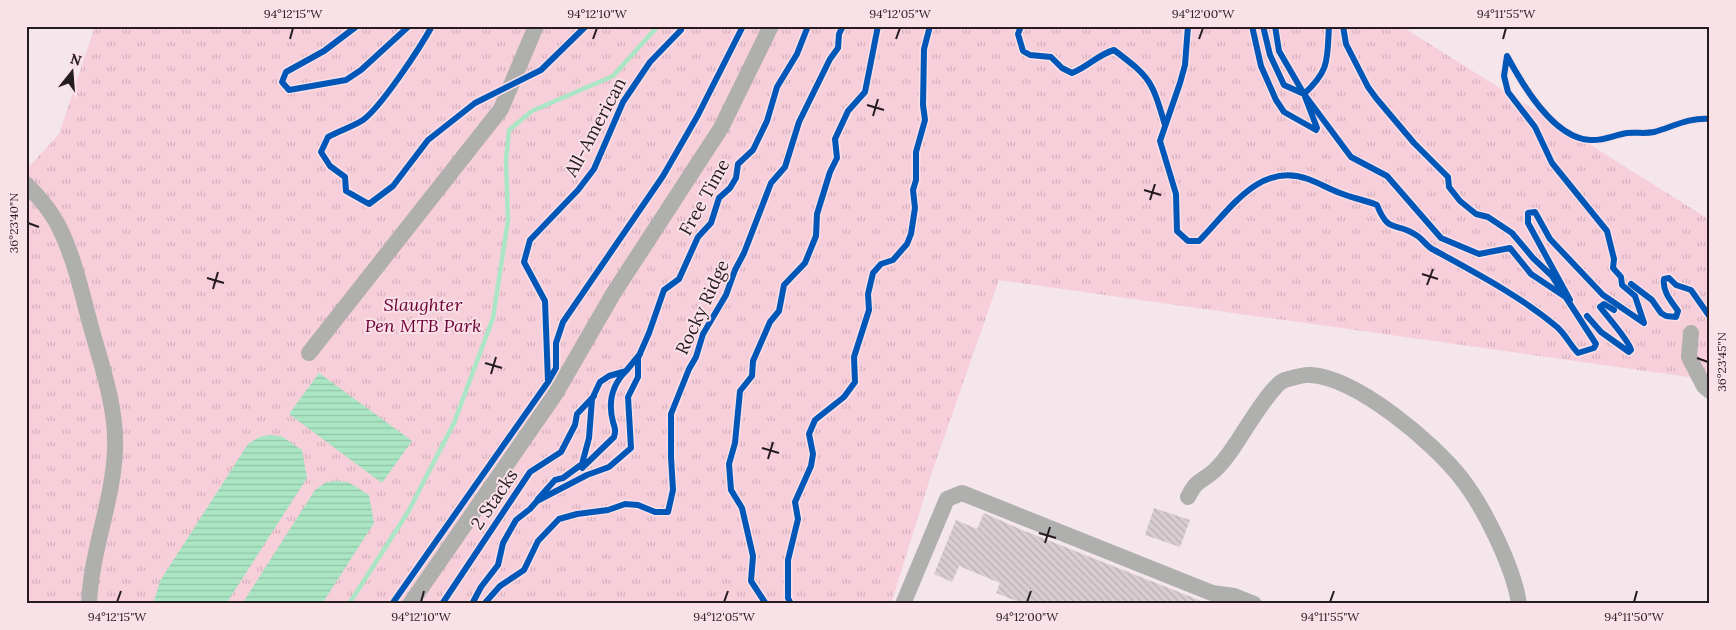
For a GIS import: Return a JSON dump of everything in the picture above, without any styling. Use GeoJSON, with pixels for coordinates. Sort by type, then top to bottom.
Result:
{"type":"FeatureCollection","features":[{"type":"Feature","properties":{"kind":"street"},"geometry":{"type":"LineString","coordinates":[[309,353],[501,109],[536,26]]}},
{"type":"Feature","properties":{"kind":"street"},"geometry":{"type":"LineString","coordinates":[[410,604],[556,394],[613,294],[721,128],[771,26]]}},
{"type":"Feature","properties":{"kind":"street"},"geometry":{"type":"LineString","coordinates":[[26,184],[43,201],[60,228],[74,263],[106,383],[113,418],[115,449],[111,485],[96,550],[89,604]]}},
{"type":"Feature","properties":{"kind":"street"},"geometry":{"type":"LineString","coordinates":[[1691,333],[1688,357],[1704,386],[1710,391]]}},
{"type":"Feature","properties":{"kind":"street"},"geometry":{"type":"LineString","coordinates":[[1188,497],[1195,483],[1213,472],[1231,452],[1266,400],[1283,380],[1311,375],[1350,386],[1388,410],[1425,440],[1461,478],[1491,527],[1517,588],[1519,604]]}},
{"type":"Feature","properties":{"kind":"street"},"geometry":{"type":"LineString","coordinates":[[903,604],[947,499],[962,494],[1212,593],[1234,596],[1254,604]]}},
{"type":"Feature","properties":{"kind":"green space","name":"Slaughter Pen MTB Park"},"geometry":{"type":"Polygon","coordinates":[[[95,26],[1401,26],[1710,220],[1710,380],[999,280],[932,472],[891,604],[26,604],[26,170],[59,134],[95,26]]]}},
{"type":"Feature","properties":{"kind":"shaded area"},"geometry":{"type":"Polygon","coordinates":[[[319,373],[412,441],[382,483],[289,414],[319,373]]]}},
{"type":"Feature","properties":{"kind":"shaded area"},"geometry":{"type":"Polygon","coordinates":[[[269,435],[281,436],[302,450],[307,478],[226,604],[153,604],[160,581],[248,444],[259,437],[269,435]]]}},
{"type":"Feature","properties":{"kind":"shaded area"},"geometry":{"type":"Polygon","coordinates":[[[326,482],[348,482],[369,495],[374,523],[322,604],[242,604],[315,490],[326,482]]]}},
{"type":"Feature","properties":{"kind":"building"},"geometry":{"type":"Polygon","coordinates":[[[1154,508],[1190,520],[1180,547],[1145,535],[1154,508]]]}},
{"type":"Feature","properties":{"kind":"building"},"geometry":{"type":"Polygon","coordinates":[[[984,513],[1022,530],[1209,604],[1024,604],[996,593],[1000,583],[959,566],[952,582],[934,574],[956,520],[977,529],[984,513]]]}},
{"type":"Feature","properties":{"kind":"waterway"},"geometry":{"type":"LineString","coordinates":[[349,604],[408,512],[454,423],[493,318],[508,220],[506,160],[509,130],[532,111],[613,76],[658,26]]}},
{"type":"Feature","properties":{"kind":"cycle path"},"geometry":{"type":"LineString","coordinates":[[357,26],[324,51],[286,72],[282,82],[289,90],[346,80],[361,70],[409,26]]}},
{"type":"Feature","properties":{"kind":"cycle path"},"geometry":{"type":"LineString","coordinates":[[432,26],[410,62],[380,103],[363,120],[328,137],[321,152],[330,166],[345,177],[346,191],[369,204],[393,186],[428,140],[475,103],[541,70],[586,26]]}},
{"type":"Feature","properties":{"kind":"cycle path","name":"All-American"},"geometry":{"type":"LineString","coordinates":[[548,382],[545,301],[524,262],[530,240],[578,190],[594,169],[623,102],[650,62],[681,30],[682,26]]}},
{"type":"Feature","properties":{"kind":"cycle path"},"geometry":{"type":"LineString","coordinates":[[392,604],[548,382],[556,368],[556,343],[563,322],[663,176],[698,115],[743,26]]}},
{"type":"Feature","properties":{"kind":"cycle path","name":"Free Time"},"geometry":{"type":"LineString","coordinates":[[472,604],[481,587],[498,565],[503,543],[516,520],[537,501],[587,475],[609,467],[631,448],[628,397],[638,377],[638,358],[664,290],[679,279],[698,237],[711,223],[719,198],[730,188],[736,178],[738,164],[753,150],[767,121],[777,87],[797,54],[808,26]]}},
{"type":"Feature","properties":{"kind":"cycle path","name":"Rocky Ridge"},"geometry":{"type":"LineString","coordinates":[[484,604],[500,586],[524,570],[538,541],[559,519],[577,514],[608,510],[625,504],[638,505],[655,512],[668,512],[673,490],[671,414],[689,369],[696,357],[703,334],[726,295],[771,183],[785,167],[799,122],[830,59],[838,48],[839,34],[843,26]]}},
{"type":"Feature","properties":{"kind":"cycle path"},"geometry":{"type":"LineString","coordinates":[[766,604],[751,581],[753,556],[742,508],[731,490],[729,464],[735,443],[740,391],[752,376],[753,361],[770,322],[779,311],[784,285],[805,263],[816,236],[817,214],[830,172],[837,158],[835,139],[848,111],[865,92],[878,26]]}},
{"type":"Feature","properties":{"kind":"cycle path"},"geometry":{"type":"LineString","coordinates":[[791,604],[788,598],[788,560],[798,519],[795,502],[811,466],[813,454],[809,434],[815,420],[844,397],[855,382],[854,357],[869,310],[868,294],[873,273],[881,264],[893,260],[907,244],[911,234],[915,208],[913,190],[916,180],[916,152],[925,120],[923,105],[924,49],[930,26]]}},
{"type":"Feature","properties":{"kind":"cycle path"},"geometry":{"type":"LineString","coordinates":[[1021,26],[1018,34],[1023,51],[1030,55],[1051,57],[1062,68],[1072,73],[1114,50],[1136,67],[1148,81],[1157,99],[1165,125]]}},
{"type":"Feature","properties":{"kind":"cycle path"},"geometry":{"type":"LineString","coordinates":[[1188,26],[1185,65],[1160,141],[1176,194],[1177,231],[1188,241],[1199,241],[1234,203],[1260,183],[1275,177],[1290,175],[1308,179],[1345,195],[1377,205],[1389,224],[1416,235],[1432,249],[1497,286],[1543,316],[1560,330],[1578,353],[1594,348],[1596,344],[1552,276],[1533,258],[1512,233],[1488,217],[1476,214],[1460,201],[1449,187],[1448,177],[1414,143],[1376,98],[1368,87],[1346,44],[1343,26]]}},
{"type":"Feature","properties":{"kind":"cycle path"},"geometry":{"type":"LineString","coordinates":[[1252,26],[1261,66],[1276,100],[1284,112],[1316,130],[1317,128],[1304,94],[1319,78],[1326,64],[1329,26]]}},
{"type":"Feature","properties":{"kind":"cycle path"},"geometry":{"type":"LineString","coordinates":[[1263,26],[1270,55],[1284,85],[1304,94]]}},
{"type":"Feature","properties":{"kind":"cycle path"},"geometry":{"type":"LineString","coordinates":[[1275,26],[1279,51],[1304,94],[1351,157],[1387,176],[1441,238],[1479,254],[1510,248],[1531,274],[1570,300],[1528,223],[1528,213],[1535,212],[1550,239],[1603,295],[1644,323],[1635,296],[1622,285],[1621,277],[1613,268],[1614,259],[1607,231],[1552,163],[1535,127],[1508,92],[1504,76],[1507,56],[1521,81],[1540,108],[1551,120],[1576,137],[1600,140],[1627,133],[1654,132],[1688,121],[1710,119]]}},
{"type":"Feature","properties":{"kind":"cycle path"},"geometry":{"type":"LineString","coordinates":[[1631,284],[1652,300],[1661,313],[1666,316],[1676,317],[1678,311],[1664,288],[1664,279],[1669,278],[1676,285],[1691,290],[1710,317]]}},
{"type":"Feature","properties":{"kind":"cycle path"},"geometry":{"type":"LineString","coordinates":[[1587,316],[1601,332],[1629,352],[1631,350],[1627,341],[1600,307],[1604,304],[1614,310]]}},
{"type":"Feature","properties":{"kind":"cycle path"},"geometry":{"type":"LineString","coordinates":[[538,499],[555,480],[563,478],[582,464],[589,438],[592,399],[600,382],[609,376],[626,371],[640,354]]}},
{"type":"Feature","properties":{"kind":"cycle path"},"geometry":{"type":"LineString","coordinates":[[582,468],[614,437],[615,429],[611,408],[612,395],[617,382],[626,371]]}},
{"type":"Feature","properties":{"kind":"cycle path","name":"2 Stacks"},"geometry":{"type":"LineString","coordinates":[[442,604],[530,472],[561,452],[575,425],[577,414],[594,396]]}}]}
